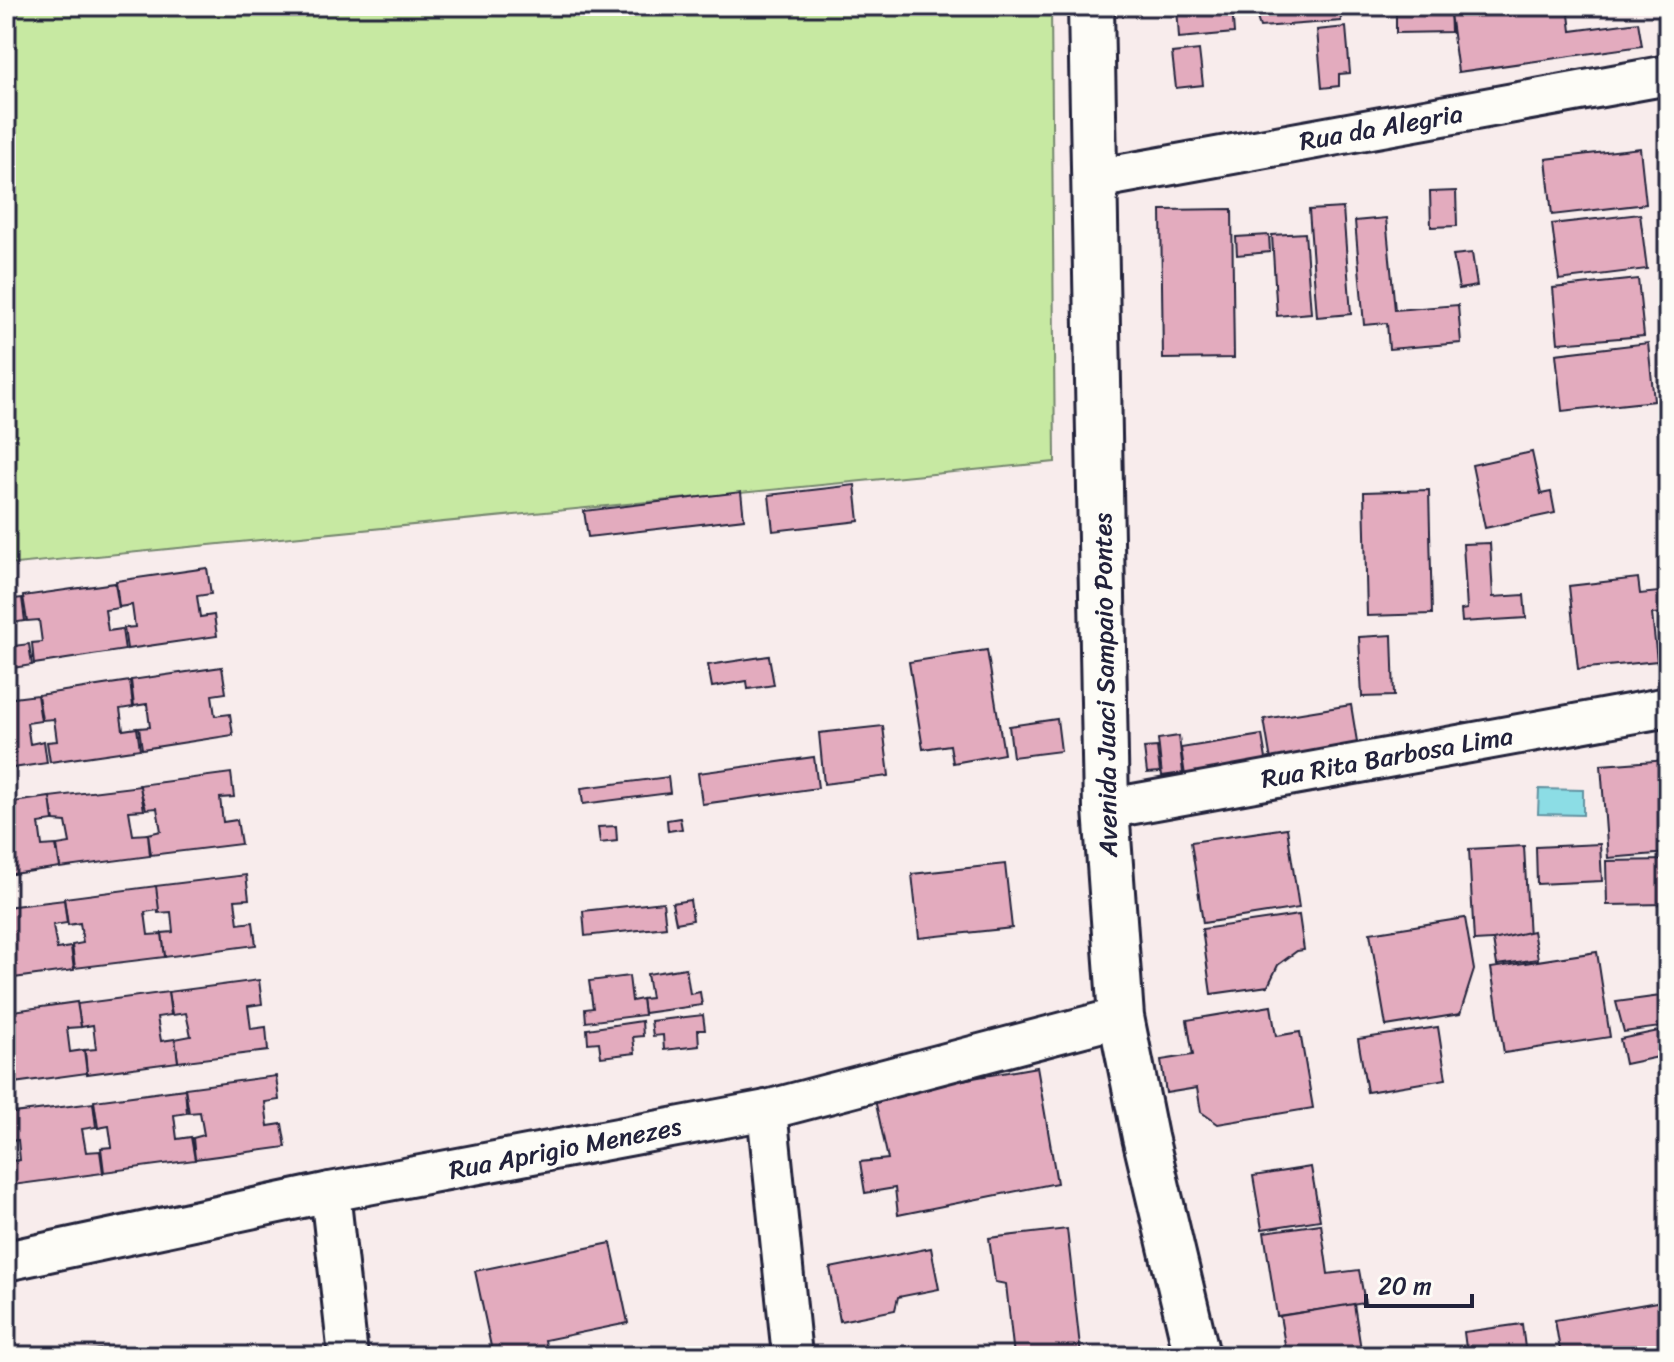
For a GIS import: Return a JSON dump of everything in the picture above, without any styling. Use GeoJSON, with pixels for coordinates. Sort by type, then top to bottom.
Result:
{"type":"FeatureCollection","features":[{"type":"Feature","properties":{"kind":"main road","name":"Avenida Juaci Sampaio Pontes"},"geometry":{"type":"LineString","coordinates":[[1091,6],[1106,809],[1121,1017],[1145,1137],[1197,1356]]}},
{"type":"Feature","properties":{"kind":"street","name":"Rua da Alegria"},"geometry":{"type":"LineString","coordinates":[[1095,179],[1668,75]]}},
{"type":"Feature","properties":{"kind":"street","name":"Rua Rita Barbosa Lima"},"geometry":{"type":"LineString","coordinates":[[1106,809],[1668,707]]}},
{"type":"Feature","properties":{"kind":"street","name":"Rua Aprigio Menezes"},"geometry":{"type":"LineString","coordinates":[[6,1261],[330,1192],[767,1110],[1121,1017]]}},
{"type":"Feature","properties":{"kind":"street"},"geometry":{"type":"LineString","coordinates":[[767,1110],[792,1356]]}},
{"type":"Feature","properties":{"kind":"street"},"geometry":{"type":"LineString","coordinates":[[330,1192],[348,1356]]}},
{"type":"Feature","properties":{"kind":"green space"},"geometry":{"type":"Polygon","coordinates":[[[6,6],[1051,6],[1055,462],[6,565],[6,6]]]}},
{"type":"Feature","properties":{"kind":"water"},"geometry":{"type":"Polygon","coordinates":[[[1539,789],[1583,790],[1583,815],[1538,814],[1539,789]]]}},
{"type":"Feature","properties":{"kind":"building"},"geometry":{"type":"Polygon","coordinates":[[[1177,6],[1232,6],[1234,33],[1179,38],[1177,6]]]}},
{"type":"Feature","properties":{"kind":"building"},"geometry":{"type":"Polygon","coordinates":[[[1253,6],[1340,6],[1341,21],[1260,27],[1253,6]]]}},
{"type":"Feature","properties":{"kind":"building"},"geometry":{"type":"Polygon","coordinates":[[[1396,6],[1450,6],[1451,32],[1396,33],[1396,6]]]}},
{"type":"Feature","properties":{"kind":"building"},"geometry":{"type":"Polygon","coordinates":[[[1449,6],[1568,6],[1571,31],[1638,22],[1642,46],[1458,72],[1449,6]]]}},
{"type":"Feature","properties":{"kind":"building"},"geometry":{"type":"Polygon","coordinates":[[[1346,27],[1350,73],[1339,74],[1339,86],[1322,88],[1317,30],[1346,27]]]}},
{"type":"Feature","properties":{"kind":"building"},"geometry":{"type":"Polygon","coordinates":[[[1199,50],[1203,85],[1176,88],[1172,53],[1199,50]]]}},
{"type":"Feature","properties":{"kind":"building"},"geometry":{"type":"Polygon","coordinates":[[[1640,148],[1646,204],[1552,215],[1546,159],[1640,148]]]}},
{"type":"Feature","properties":{"kind":"building"},"geometry":{"type":"Polygon","coordinates":[[[1456,191],[1457,226],[1431,227],[1430,192],[1456,191]]]}},
{"type":"Feature","properties":{"kind":"building"},"geometry":{"type":"Polygon","coordinates":[[[1343,208],[1351,314],[1317,317],[1309,210],[1343,208]]]}},
{"type":"Feature","properties":{"kind":"building"},"geometry":{"type":"Polygon","coordinates":[[[1232,209],[1234,358],[1163,359],[1161,210],[1232,209]]]}},
{"type":"Feature","properties":{"kind":"building"},"geometry":{"type":"Polygon","coordinates":[[[1640,214],[1647,269],[1559,280],[1552,224],[1640,214]]]}},
{"type":"Feature","properties":{"kind":"building"},"geometry":{"type":"Polygon","coordinates":[[[1386,218],[1395,310],[1458,305],[1461,343],[1389,349],[1387,323],[1364,325],[1355,221],[1386,218]]]}},
{"type":"Feature","properties":{"kind":"building"},"geometry":{"type":"Polygon","coordinates":[[[1305,233],[1311,313],[1277,316],[1272,235],[1305,233]]]}},
{"type":"Feature","properties":{"kind":"building"},"geometry":{"type":"Polygon","coordinates":[[[1269,235],[1270,252],[1237,255],[1236,237],[1269,235]]]}},
{"type":"Feature","properties":{"kind":"building"},"geometry":{"type":"Polygon","coordinates":[[[1472,253],[1477,286],[1459,289],[1453,255],[1472,253]]]}},
{"type":"Feature","properties":{"kind":"building"},"geometry":{"type":"Polygon","coordinates":[[[1638,279],[1644,336],[1558,343],[1553,288],[1638,279]]]}},
{"type":"Feature","properties":{"kind":"building"},"geometry":{"type":"Polygon","coordinates":[[[1648,343],[1654,401],[1562,411],[1556,354],[1648,343]]]}},
{"type":"Feature","properties":{"kind":"building"},"geometry":{"type":"Polygon","coordinates":[[[1532,452],[1541,494],[1551,492],[1555,513],[1485,528],[1472,465],[1532,452]]]}},
{"type":"Feature","properties":{"kind":"building"},"geometry":{"type":"Polygon","coordinates":[[[855,485],[859,521],[773,531],[769,495],[855,485]]]}},
{"type":"Feature","properties":{"kind":"building"},"geometry":{"type":"Polygon","coordinates":[[[1429,490],[1432,614],[1367,616],[1364,492],[1429,490]]]}},
{"type":"Feature","properties":{"kind":"building"},"geometry":{"type":"Polygon","coordinates":[[[741,492],[744,519],[588,537],[584,511],[741,492]]]}},
{"type":"Feature","properties":{"kind":"building"},"geometry":{"type":"Polygon","coordinates":[[[1490,543],[1493,597],[1524,595],[1526,618],[1462,622],[1461,610],[1467,609],[1463,544],[1490,543]]]}},
{"type":"Feature","properties":{"kind":"building"},"geometry":{"type":"Polygon","coordinates":[[[207,568],[211,594],[197,596],[200,617],[214,615],[217,636],[127,649],[124,628],[135,627],[132,605],[119,607],[116,581],[207,568]]]}},
{"type":"Feature","properties":{"kind":"building"},"geometry":{"type":"Polygon","coordinates":[[[1638,578],[1640,594],[1668,591],[1668,613],[1652,614],[1657,661],[1578,669],[1569,586],[1638,578]]]}},
{"type":"Feature","properties":{"kind":"building"},"geometry":{"type":"Polygon","coordinates":[[[115,583],[119,608],[105,610],[108,631],[122,629],[125,650],[34,664],[32,643],[42,642],[39,620],[27,621],[23,596],[115,583]]]}},
{"type":"Feature","properties":{"kind":"building"},"geometry":{"type":"Polygon","coordinates":[[[22,598],[25,621],[11,623],[14,646],[29,644],[32,665],[6,669],[6,600],[22,598]]]}},
{"type":"Feature","properties":{"kind":"building"},"geometry":{"type":"Polygon","coordinates":[[[1392,635],[1394,696],[1362,697],[1359,637],[1392,635]]]}},
{"type":"Feature","properties":{"kind":"building"},"geometry":{"type":"Polygon","coordinates":[[[987,650],[1004,754],[953,763],[950,745],[923,749],[909,662],[987,650]]]}},
{"type":"Feature","properties":{"kind":"building"},"geometry":{"type":"Polygon","coordinates":[[[769,656],[774,685],[748,689],[747,681],[712,687],[708,665],[769,656]]]}},
{"type":"Feature","properties":{"kind":"building"},"geometry":{"type":"Polygon","coordinates":[[[222,667],[226,693],[212,695],[215,716],[230,714],[233,735],[142,749],[139,728],[150,727],[147,704],[134,706],[131,680],[222,667]]]}},
{"type":"Feature","properties":{"kind":"building"},"geometry":{"type":"Polygon","coordinates":[[[130,681],[133,707],[120,709],[123,730],[137,728],[140,749],[50,762],[47,742],[57,741],[54,719],[42,720],[38,695],[130,681]]]}},
{"type":"Feature","properties":{"kind":"building"},"geometry":{"type":"Polygon","coordinates":[[[37,695],[41,721],[27,723],[30,744],[44,741],[47,763],[6,769],[6,699],[37,695]]]}},
{"type":"Feature","properties":{"kind":"building"},"geometry":{"type":"Polygon","coordinates":[[[1351,705],[1359,754],[1272,767],[1264,719],[1351,705]]]}},
{"type":"Feature","properties":{"kind":"building"},"geometry":{"type":"Polygon","coordinates":[[[1057,719],[1061,751],[1013,757],[1009,726],[1057,719]]]}},
{"type":"Feature","properties":{"kind":"building"},"geometry":{"type":"Polygon","coordinates":[[[883,726],[889,776],[824,784],[819,733],[883,726]]]}},
{"type":"Feature","properties":{"kind":"building"},"geometry":{"type":"Polygon","coordinates":[[[1262,735],[1268,771],[1186,783],[1181,748],[1262,735]]]}},
{"type":"Feature","properties":{"kind":"building"},"geometry":{"type":"Polygon","coordinates":[[[1179,736],[1183,773],[1162,776],[1158,739],[1179,736]]]}},
{"type":"Feature","properties":{"kind":"building"},"geometry":{"type":"Polygon","coordinates":[[[1157,747],[1160,772],[1147,773],[1144,748],[1157,747]]]}},
{"type":"Feature","properties":{"kind":"building"},"geometry":{"type":"Polygon","coordinates":[[[814,757],[818,788],[702,804],[698,773],[814,757]]]}},
{"type":"Feature","properties":{"kind":"building"},"geometry":{"type":"Polygon","coordinates":[[[1668,760],[1668,853],[1608,858],[1601,765],[1668,760]]]}},
{"type":"Feature","properties":{"kind":"building"},"geometry":{"type":"Polygon","coordinates":[[[231,773],[234,797],[220,798],[223,822],[237,820],[241,844],[151,855],[148,834],[161,831],[157,808],[146,809],[139,785],[231,773]]]}},
{"type":"Feature","properties":{"kind":"building"},"geometry":{"type":"Polygon","coordinates":[[[668,777],[670,793],[583,804],[581,788],[668,777]]]}},
{"type":"Feature","properties":{"kind":"building"},"geometry":{"type":"Polygon","coordinates":[[[140,786],[144,810],[129,811],[133,835],[148,834],[150,856],[60,868],[57,845],[70,843],[66,822],[54,821],[49,797],[140,786]]]}},
{"type":"Feature","properties":{"kind":"building"},"geometry":{"type":"Polygon","coordinates":[[[50,797],[53,821],[39,823],[42,846],[56,845],[60,867],[6,875],[6,803],[50,797]]]}},
{"type":"Feature","properties":{"kind":"building"},"geometry":{"type":"Polygon","coordinates":[[[680,818],[682,829],[668,831],[667,820],[680,818]]]}},
{"type":"Feature","properties":{"kind":"building"},"geometry":{"type":"Polygon","coordinates":[[[616,826],[617,841],[600,843],[598,827],[616,826]]]}},
{"type":"Feature","properties":{"kind":"building"},"geometry":{"type":"Polygon","coordinates":[[[1287,828],[1299,908],[1203,923],[1191,842],[1287,828]]]}},
{"type":"Feature","properties":{"kind":"building"},"geometry":{"type":"Polygon","coordinates":[[[1600,844],[1602,881],[1537,884],[1536,847],[1600,844]]]}},
{"type":"Feature","properties":{"kind":"building"},"geometry":{"type":"Polygon","coordinates":[[[1524,846],[1529,938],[1474,941],[1469,849],[1524,846]]]}},
{"type":"Feature","properties":{"kind":"building"},"geometry":{"type":"Polygon","coordinates":[[[1668,860],[1668,904],[1607,905],[1606,861],[1668,860]]]}},
{"type":"Feature","properties":{"kind":"building"},"geometry":{"type":"Polygon","coordinates":[[[1005,864],[1012,928],[919,938],[912,874],[1005,864]]]}},
{"type":"Feature","properties":{"kind":"building"},"geometry":{"type":"Polygon","coordinates":[[[246,875],[249,899],[235,900],[238,924],[253,922],[256,945],[165,957],[162,933],[173,932],[171,912],[158,913],[155,886],[246,875]]]}},
{"type":"Feature","properties":{"kind":"building"},"geometry":{"type":"Polygon","coordinates":[[[156,886],[159,910],[145,912],[148,935],[162,934],[165,957],[75,968],[72,945],[83,943],[80,923],[68,925],[64,898],[156,886]]]}},
{"type":"Feature","properties":{"kind":"building"},"geometry":{"type":"Polygon","coordinates":[[[64,900],[67,923],[53,925],[57,949],[71,947],[74,970],[6,979],[6,907],[64,900]]]}},
{"type":"Feature","properties":{"kind":"building"},"geometry":{"type":"Polygon","coordinates":[[[690,900],[693,920],[676,923],[672,903],[690,900]]]}},
{"type":"Feature","properties":{"kind":"building"},"geometry":{"type":"Polygon","coordinates":[[[663,902],[666,927],[585,936],[583,911],[663,902]]]}},
{"type":"Feature","properties":{"kind":"building"},"geometry":{"type":"Polygon","coordinates":[[[1299,915],[1304,950],[1297,951],[1278,965],[1268,986],[1211,994],[1202,929],[1299,915]]]}},
{"type":"Feature","properties":{"kind":"building"},"geometry":{"type":"Polygon","coordinates":[[[1465,918],[1474,970],[1460,1014],[1386,1026],[1370,933],[1465,918]]]}},
{"type":"Feature","properties":{"kind":"building"},"geometry":{"type":"Polygon","coordinates":[[[1533,931],[1538,959],[1497,965],[1493,940],[1533,931]]]}},
{"type":"Feature","properties":{"kind":"building"},"geometry":{"type":"Polygon","coordinates":[[[1597,952],[1610,1037],[1504,1053],[1491,968],[1597,952]]]}},
{"type":"Feature","properties":{"kind":"building"},"geometry":{"type":"Polygon","coordinates":[[[686,968],[690,994],[700,992],[702,1005],[644,1013],[642,999],[651,998],[647,974],[686,968]]]}},
{"type":"Feature","properties":{"kind":"building"},"geometry":{"type":"Polygon","coordinates":[[[629,976],[632,1001],[642,999],[644,1015],[586,1022],[585,1009],[593,1008],[589,981],[629,976]]]}},
{"type":"Feature","properties":{"kind":"building"},"geometry":{"type":"Polygon","coordinates":[[[259,980],[262,1004],[248,1006],[251,1029],[266,1027],[268,1051],[178,1062],[175,1039],[191,1036],[186,1013],[172,1015],[168,992],[259,980]]]}},
{"type":"Feature","properties":{"kind":"building"},"geometry":{"type":"Polygon","coordinates":[[[168,992],[171,1015],[157,1017],[161,1041],[175,1039],[178,1062],[87,1074],[85,1050],[96,1049],[93,1025],[81,1027],[77,1004],[168,992]]]}},
{"type":"Feature","properties":{"kind":"building"},"geometry":{"type":"Polygon","coordinates":[[[1668,995],[1668,1026],[1624,1032],[1616,1002],[1668,995]]]}},
{"type":"Feature","properties":{"kind":"building"},"geometry":{"type":"Polygon","coordinates":[[[77,1002],[81,1027],[67,1028],[70,1052],[84,1050],[87,1073],[6,1084],[6,1012],[77,1002]]]}},
{"type":"Feature","properties":{"kind":"building"},"geometry":{"type":"Polygon","coordinates":[[[1271,1006],[1276,1036],[1300,1032],[1313,1108],[1218,1124],[1201,1112],[1197,1088],[1166,1093],[1161,1060],[1193,1055],[1187,1020],[1271,1006]]]}},
{"type":"Feature","properties":{"kind":"building"},"geometry":{"type":"Polygon","coordinates":[[[703,1015],[705,1030],[698,1030],[699,1046],[664,1050],[663,1035],[653,1036],[651,1021],[703,1015]]]}},
{"type":"Feature","properties":{"kind":"building"},"geometry":{"type":"Polygon","coordinates":[[[642,1021],[643,1036],[633,1037],[635,1053],[601,1057],[599,1042],[588,1043],[587,1029],[642,1021]]]}},
{"type":"Feature","properties":{"kind":"building"},"geometry":{"type":"Polygon","coordinates":[[[1438,1027],[1446,1079],[1367,1092],[1358,1039],[1438,1027]]]}},
{"type":"Feature","properties":{"kind":"building"},"geometry":{"type":"Polygon","coordinates":[[[1668,1029],[1668,1055],[1625,1064],[1620,1039],[1668,1029]]]}},
{"type":"Feature","properties":{"kind":"building"},"geometry":{"type":"Polygon","coordinates":[[[1037,1067],[1057,1183],[898,1215],[895,1188],[865,1193],[860,1162],[888,1159],[874,1095],[1037,1067]]]}},
{"type":"Feature","properties":{"kind":"building"},"geometry":{"type":"Polygon","coordinates":[[[276,1076],[279,1100],[265,1102],[268,1126],[282,1124],[286,1147],[195,1159],[193,1138],[204,1135],[200,1112],[189,1113],[185,1088],[276,1076]]]}},
{"type":"Feature","properties":{"kind":"building"},"geometry":{"type":"Polygon","coordinates":[[[185,1089],[187,1113],[174,1115],[177,1139],[191,1137],[195,1160],[104,1172],[101,1148],[112,1147],[109,1126],[98,1128],[94,1101],[185,1089]]]}},
{"type":"Feature","properties":{"kind":"building"},"geometry":{"type":"Polygon","coordinates":[[[93,1103],[96,1127],[82,1129],[86,1152],[100,1151],[103,1173],[13,1185],[10,1161],[20,1160],[18,1140],[6,1142],[6,1114],[93,1103]]]}},
{"type":"Feature","properties":{"kind":"building"},"geometry":{"type":"Polygon","coordinates":[[[1311,1167],[1320,1220],[1262,1229],[1253,1176],[1311,1167]]]}},
{"type":"Feature","properties":{"kind":"building"},"geometry":{"type":"Polygon","coordinates":[[[1321,1224],[1328,1274],[1359,1270],[1365,1303],[1277,1316],[1264,1232],[1321,1224]]]}},
{"type":"Feature","properties":{"kind":"building"},"geometry":{"type":"Polygon","coordinates":[[[1067,1229],[1081,1356],[1014,1356],[1006,1284],[995,1282],[989,1238],[1067,1229]]]}},
{"type":"Feature","properties":{"kind":"building"},"geometry":{"type":"Polygon","coordinates":[[[611,1243],[628,1323],[545,1340],[548,1356],[493,1356],[475,1271],[611,1243]]]}},
{"type":"Feature","properties":{"kind":"building"},"geometry":{"type":"Polygon","coordinates":[[[931,1248],[939,1289],[898,1297],[895,1310],[840,1321],[830,1268],[931,1248]]]}},
{"type":"Feature","properties":{"kind":"building"},"geometry":{"type":"Polygon","coordinates":[[[1668,1300],[1668,1356],[1561,1356],[1555,1320],[1668,1300]]]}},
{"type":"Feature","properties":{"kind":"building"},"geometry":{"type":"Polygon","coordinates":[[[1354,1304],[1362,1356],[1287,1356],[1280,1316],[1354,1304]]]}},
{"type":"Feature","properties":{"kind":"building"},"geometry":{"type":"Polygon","coordinates":[[[1522,1324],[1526,1356],[1467,1356],[1464,1332],[1522,1324]]]}},
{"type":"Feature","properties":{"kind":"building"},"geometry":{"type":"Polygon","coordinates":[[[116,1347],[115,1356],[54,1356],[116,1347]]]}}]}
